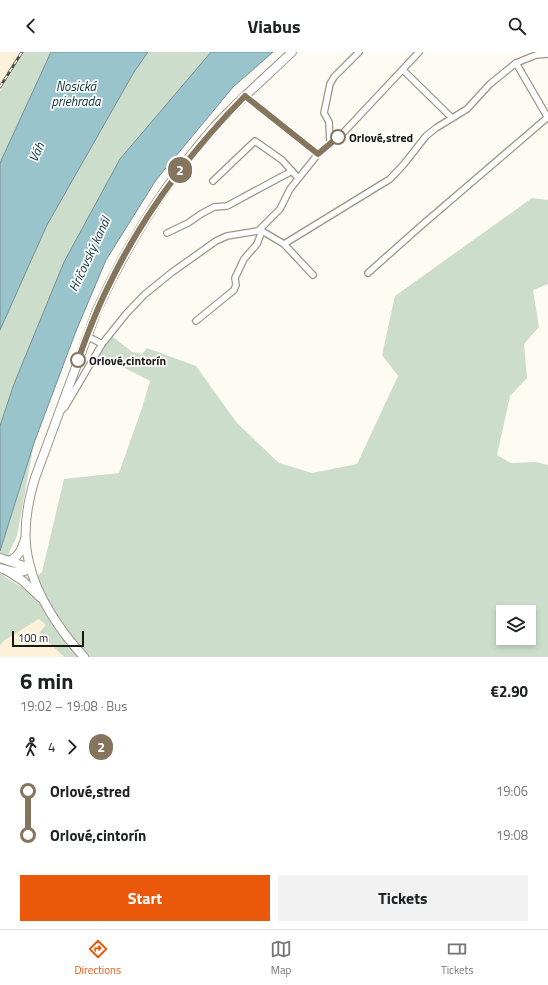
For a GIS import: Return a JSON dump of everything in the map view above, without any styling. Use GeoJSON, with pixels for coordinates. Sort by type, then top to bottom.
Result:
{"type":"FeatureCollection","features":[{"type":"Feature","properties":{"kind":"main road"},"geometry":{"type":"LineString","coordinates":[[84,657],[65,635],[44,600],[30,568],[27,555],[26,536],[28,505],[32,488],[58,412],[108,286],[122,260],[169,185],[216,126],[245,96],[292,52]]}},
{"type":"Feature","properties":{"kind":"main road"},"geometry":{"type":"LineString","coordinates":[[4,559],[15,558],[19,554],[26,536]]}},
{"type":"Feature","properties":{"kind":"main road"},"geometry":{"type":"LineString","coordinates":[[4,559],[30,568]]}},
{"type":"Feature","properties":{"kind":"main road"},"geometry":{"type":"LineString","coordinates":[[2,569],[23,572],[30,568]]}},
{"type":"Feature","properties":{"kind":"main road"},"geometry":{"type":"LineString","coordinates":[[2,569],[27,584],[44,600]]}},
{"type":"Feature","properties":{"kind":"street"},"geometry":{"type":"LineString","coordinates":[[330,143],[329,122],[324,113],[330,84],[334,77],[359,52]]}},
{"type":"Feature","properties":{"kind":"street"},"geometry":{"type":"LineString","coordinates":[[196,321],[234,290],[236,285],[235,278],[244,259],[257,244],[260,231],[280,209],[290,189],[298,178],[318,154],[344,132],[419,52]]}},
{"type":"Feature","properties":{"kind":"street"},"geometry":{"type":"LineString","coordinates":[[284,244],[390,179],[426,136],[467,109],[490,84],[516,63],[536,55],[548,54]]}},
{"type":"Feature","properties":{"kind":"street"},"geometry":{"type":"LineString","coordinates":[[368,273],[548,117],[516,63]]}},
{"type":"Feature","properties":{"kind":"street"},"geometry":{"type":"LineString","coordinates":[[403,70],[452,118]]}},
{"type":"Feature","properties":{"kind":"street"},"geometry":{"type":"LineString","coordinates":[[245,96],[318,154]]}},
{"type":"Feature","properties":{"kind":"street"},"geometry":{"type":"LineString","coordinates":[[213,181],[255,141],[282,160],[298,178]]}},
{"type":"Feature","properties":{"kind":"street"},"geometry":{"type":"LineString","coordinates":[[167,233],[188,223],[214,207],[227,206],[292,171]]}},
{"type":"Feature","properties":{"kind":"street"},"geometry":{"type":"LineString","coordinates":[[58,412],[65,407],[102,344],[126,314],[144,295],[171,273],[216,241],[227,236],[260,231],[284,244],[313,275]]}},
{"type":"Feature","properties":{"kind":"street"},"geometry":{"type":"LineString","coordinates":[[87,336],[102,344]]}},
{"type":"Feature","properties":{"kind":"shaded area"},"geometry":{"type":"Polygon","coordinates":[[[0,52],[24,52],[0,91],[0,52]]]}},
{"type":"Feature","properties":{"kind":"shaded area"},"geometry":{"type":"Polygon","coordinates":[[[39,619],[46,625],[39,633],[64,657],[0,657],[0,645],[5,640],[39,619]]]}},
{"type":"Feature","properties":{"kind":"green space"},"geometry":{"type":"Polygon","coordinates":[[[24,52],[51,52],[0,163],[0,91],[24,52]]]}},
{"type":"Feature","properties":{"kind":"green space"},"geometry":{"type":"Polygon","coordinates":[[[148,52],[211,52],[120,159],[64,262],[14,384],[0,426],[0,330],[47,225],[134,72],[148,52]]]}},
{"type":"Feature","properties":{"kind":"green space"},"geometry":{"type":"Polygon","coordinates":[[[532,198],[548,200],[548,284],[533,290],[539,327],[524,344],[527,378],[510,396],[497,455],[511,463],[536,462],[548,465],[548,657],[64,657],[39,633],[46,625],[39,619],[5,640],[0,645],[0,551],[34,443],[17,536],[9,553],[5,577],[23,588],[42,572],[64,479],[119,473],[150,381],[99,355],[111,335],[132,352],[142,354],[147,348],[196,366],[237,423],[279,463],[312,473],[357,464],[398,376],[382,355],[395,296],[532,198]]]}},
{"type":"Feature","properties":{"kind":"water","name":"Nosická priehrada"},"geometry":{"type":"Polygon","coordinates":[[[51,52],[148,52],[134,72],[47,225],[0,330],[0,163],[51,52]]]}},
{"type":"Feature","properties":{"kind":"water","name":"Hričovský kanál"},"geometry":{"type":"Polygon","coordinates":[[[211,52],[273,52],[233,87],[156,180],[106,260],[76,331],[34,443],[0,551],[0,426],[14,384],[64,262],[120,159],[211,52]]]}},
{"type":"Feature","properties":{"kind":"railway"},"geometry":{"type":"LineString","coordinates":[[0,87],[22,52]]}},
{"type":"Feature","properties":{"kind":"bus line","name":"2"},"geometry":{"type":"LineString","coordinates":[[78,360],[108,286],[145,221],[192,154],[245,96],[318,154],[338,137]]}},
{"type":"Feature","properties":{"kind":"place","name":"Orlové,stred"},"geometry":{"type":"Point","coordinates":[338,137]}},
{"type":"Feature","properties":{"kind":"place","name":"Orlové,cintorín"},"geometry":{"type":"Point","coordinates":[78,360]}},
{"type":"Feature","properties":{"kind":"water label","name":"Váh"},"geometry":{"type":"Point","coordinates":[36,152]}}]}
